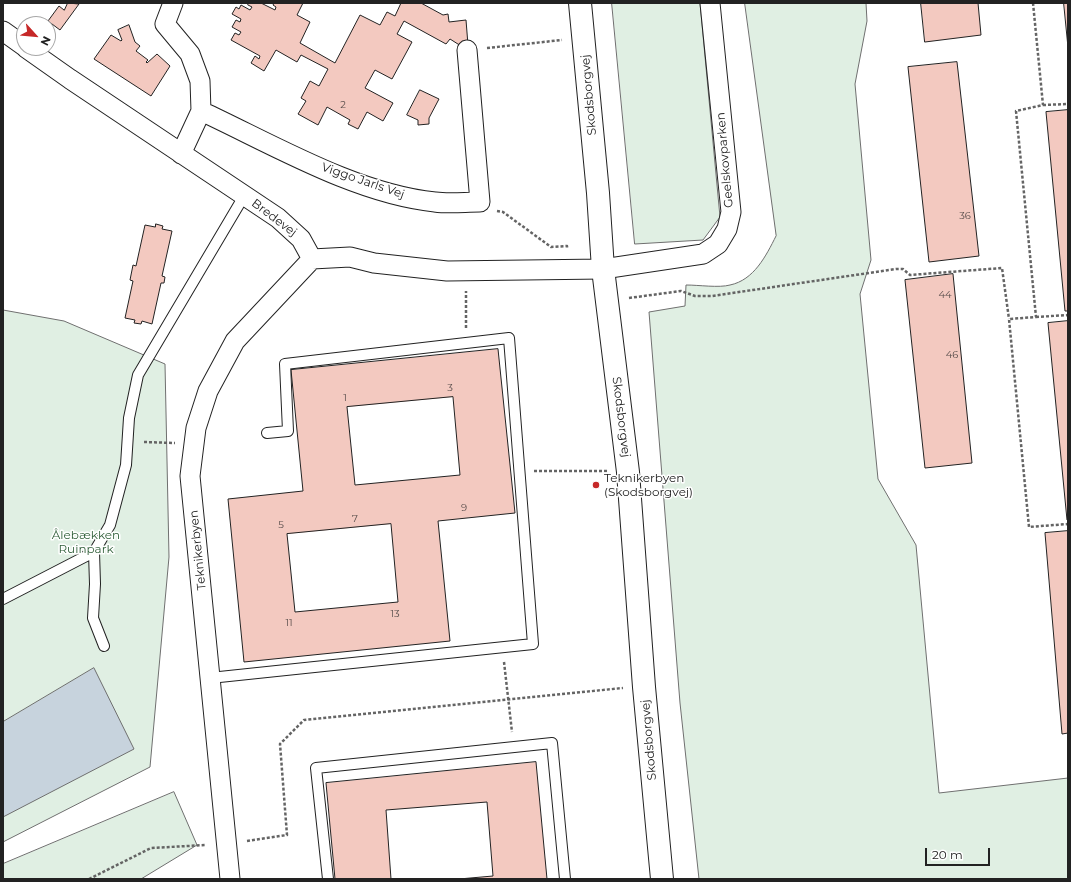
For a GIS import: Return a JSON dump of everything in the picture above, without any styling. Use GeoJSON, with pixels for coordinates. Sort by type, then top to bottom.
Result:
{"type":"FeatureCollection","features":[{"type":"Feature","properties":{"kind":"street"},"geometry":{"type":"LineString","coordinates":[[173,3],[166,24],[190,54],[200,81],[201,111],[181,154]]}},
{"type":"Feature","properties":{"kind":"street","name":"Skodsborgvej"},"geometry":{"type":"LineString","coordinates":[[580,3],[598,193],[606,300],[628,472],[644,687],[662,879]]}},
{"type":"Feature","properties":{"kind":"street","name":"Geelskovparken"},"geometry":{"type":"LineString","coordinates":[[603,269],[703,254],[718,244],[727,229],[731,212],[710,3]]}},
{"type":"Feature","properties":{"kind":"street","name":"Bredevej"},"geometry":{"type":"LineString","coordinates":[[4,35],[16,42]]}},
{"type":"Feature","properties":{"kind":"street"},"geometry":{"type":"LineString","coordinates":[[467,50],[480,202]]}},
{"type":"Feature","properties":{"kind":"street","name":"Bredevej"},"geometry":{"type":"LineString","coordinates":[[38,56],[181,154],[278,218],[301,239],[312,259]]}},
{"type":"Feature","properties":{"kind":"street","name":"Viggo Jarls Vej"},"geometry":{"type":"LineString","coordinates":[[201,111],[336,174],[389,193],[435,202],[480,202]]}},
{"type":"Feature","properties":{"kind":"street"},"geometry":{"type":"LineString","coordinates":[[312,259],[350,257],[374,263],[447,271],[603,269]]}},
{"type":"Feature","properties":{"kind":"street","name":"Teknikerbyen"},"geometry":{"type":"LineString","coordinates":[[230,879],[190,476],[196,428],[208,391],[236,341],[312,259]]}},
{"type":"Feature","properties":{"kind":"lane"},"geometry":{"type":"LineString","coordinates":[[3,599],[94,552],[110,525],[126,465],[128,418],[138,374],[244,196]]}},
{"type":"Feature","properties":{"kind":"lane"},"geometry":{"type":"LineString","coordinates":[[210,678],[533,644],[509,338],[285,364],[288,431],[267,433]]}},
{"type":"Feature","properties":{"kind":"lane"},"geometry":{"type":"LineString","coordinates":[[94,552],[95,584],[93,618],[104,646]]}},
{"type":"Feature","properties":{"kind":"lane"},"geometry":{"type":"LineString","coordinates":[[328,879],[316,768],[552,743],[565,879]]}},
{"type":"Feature","properties":{"kind":"path"},"geometry":{"type":"LineString","coordinates":[[1033,3],[1043,105]]}},
{"type":"Feature","properties":{"kind":"path"},"geometry":{"type":"LineString","coordinates":[[467,50],[583,38]]}},
{"type":"Feature","properties":{"kind":"path"},"geometry":{"type":"LineString","coordinates":[[1036,317],[1016,111],[1043,105],[1068,104]]}},
{"type":"Feature","properties":{"kind":"path"},"geometry":{"type":"LineString","coordinates":[[480,202],[490,210],[503,212],[551,247],[567,246],[568,270]]}},
{"type":"Feature","properties":{"kind":"path"},"geometry":{"type":"LineString","coordinates":[[606,300],[681,291],[695,296],[712,296],[896,269],[903,269],[910,275],[1002,268],[1009,319],[1029,527],[1068,524]]}},
{"type":"Feature","properties":{"kind":"path"},"geometry":{"type":"LineString","coordinates":[[466,271],[466,343]]}},
{"type":"Feature","properties":{"kind":"path"},"geometry":{"type":"LineString","coordinates":[[1009,319],[1068,315]]}},
{"type":"Feature","properties":{"kind":"path"},"geometry":{"type":"LineString","coordinates":[[127,442],[194,444]]}},
{"type":"Feature","properties":{"kind":"path"},"geometry":{"type":"LineString","coordinates":[[520,471],[628,472]]}},
{"type":"Feature","properties":{"kind":"path"},"geometry":{"type":"LineString","coordinates":[[503,647],[514,747]]}},
{"type":"Feature","properties":{"kind":"path"},"geometry":{"type":"LineString","coordinates":[[89,879],[151,848],[227,844],[288,835],[280,744],[304,720],[644,687]]}},
{"type":"Feature","properties":{"kind":"green space"},"geometry":{"type":"Polygon","coordinates":[[[612,3],[700,3],[720,217],[703,240],[635,244],[612,3]]]}},
{"type":"Feature","properties":{"kind":"green space"},"geometry":{"type":"Polygon","coordinates":[[[745,3],[866,3],[867,21],[855,84],[871,260],[860,294],[878,479],[916,545],[939,793],[1068,778],[1068,879],[699,879],[680,703],[649,312],[685,306],[686,285],[725,286],[746,278],[763,259],[776,236],[745,3]]]}},
{"type":"Feature","properties":{"kind":"green space","name":"Ålebækken Ruinpark"},"geometry":{"type":"Polygon","coordinates":[[[3,310],[64,321],[165,364],[169,557],[150,767],[3,842],[3,310]]]}},
{"type":"Feature","properties":{"kind":"green space"},"geometry":{"type":"Polygon","coordinates":[[[174,792],[197,845],[141,879],[3,879],[3,864],[174,792]]]}},
{"type":"Feature","properties":{"kind":"shaded area"},"geometry":{"type":"Polygon","coordinates":[[[94,668],[134,749],[3,817],[3,722],[94,668]]]}},
{"type":"Feature","properties":{"kind":"building"},"geometry":{"type":"Polygon","coordinates":[[[68,3],[79,4],[60,30],[56,27],[56,16],[52,16],[59,6],[64,10],[68,3]]]}},
{"type":"Feature","properties":{"kind":"building"},"geometry":{"type":"Polygon","coordinates":[[[249,3],[261,3],[275,10],[276,7],[273,5],[274,3],[303,3],[297,15],[310,22],[300,43],[335,63],[360,15],[380,25],[387,12],[395,16],[401,3],[421,3],[443,15],[448,14],[449,22],[466,20],[468,45],[461,46],[450,39],[446,44],[404,21],[397,34],[412,42],[392,79],[375,70],[365,88],[393,103],[383,121],[367,112],[358,129],[348,124],[350,120],[327,107],[318,125],[298,114],[306,101],[301,98],[310,81],[319,86],[328,69],[301,55],[297,62],[276,50],[264,71],[251,63],[255,56],[259,59],[260,56],[231,40],[235,33],[239,35],[241,32],[232,27],[236,20],[240,22],[241,19],[232,14],[236,7],[239,9],[241,5],[250,10],[252,7],[248,5],[249,3]]]}},
{"type":"Feature","properties":{"kind":"building"},"geometry":{"type":"Polygon","coordinates":[[[921,3],[978,3],[981,35],[925,42],[921,3]]]}},
{"type":"Feature","properties":{"kind":"building"},"geometry":{"type":"Polygon","coordinates":[[[1064,3],[1068,3],[1068,47],[1064,3]]]}},
{"type":"Feature","properties":{"kind":"building"},"geometry":{"type":"Polygon","coordinates":[[[129,25],[135,42],[140,46],[136,51],[148,60],[146,62],[147,63],[157,54],[170,66],[151,96],[94,59],[111,35],[121,41],[122,40],[118,30],[129,25]]]}},
{"type":"Feature","properties":{"kind":"building"},"geometry":{"type":"Polygon","coordinates":[[[957,62],[979,256],[929,262],[908,67],[957,62]]]}},
{"type":"Feature","properties":{"kind":"building"},"geometry":{"type":"Polygon","coordinates":[[[420,90],[439,99],[429,118],[429,124],[418,125],[418,120],[407,115],[420,90]]]}},
{"type":"Feature","properties":{"kind":"building"},"geometry":{"type":"Polygon","coordinates":[[[1068,110],[1068,311],[1065,311],[1046,112],[1068,110]]]}},
{"type":"Feature","properties":{"kind":"building"},"geometry":{"type":"Polygon","coordinates":[[[156,224],[163,226],[162,229],[172,231],[162,276],[165,277],[164,283],[161,283],[152,324],[142,321],[141,324],[134,323],[135,320],[125,318],[133,281],[130,280],[133,265],[136,266],[145,225],[155,227],[156,224]]]}},
{"type":"Feature","properties":{"kind":"building"},"geometry":{"type":"Polygon","coordinates":[[[953,274],[972,463],[925,468],[905,280],[953,274]]]}},
{"type":"Feature","properties":{"kind":"building"},"geometry":{"type":"Polygon","coordinates":[[[1068,321],[1068,520],[1067,520],[1048,323],[1068,321]]]}},
{"type":"Feature","properties":{"kind":"building"},"geometry":{"type":"Polygon","coordinates":[[[498,349],[515,513],[438,521],[450,641],[244,662],[228,499],[303,491],[291,370],[498,349]],[[453,397],[347,407],[355,485],[460,475],[453,397]],[[391,524],[287,534],[295,612],[398,602],[391,524]]]}},
{"type":"Feature","properties":{"kind":"building"},"geometry":{"type":"Polygon","coordinates":[[[1068,531],[1068,733],[1062,734],[1045,533],[1068,531]]]}},
{"type":"Feature","properties":{"kind":"building"},"geometry":{"type":"Polygon","coordinates":[[[536,762],[547,879],[459,879],[493,876],[487,802],[386,810],[391,879],[335,879],[326,783],[536,762]]]}},
{"type":"Feature","properties":{"kind":"place","name":"Teknikerbyen (Skodsborgvej)"},"geometry":{"type":"Point","coordinates":[596,485]}}]}
